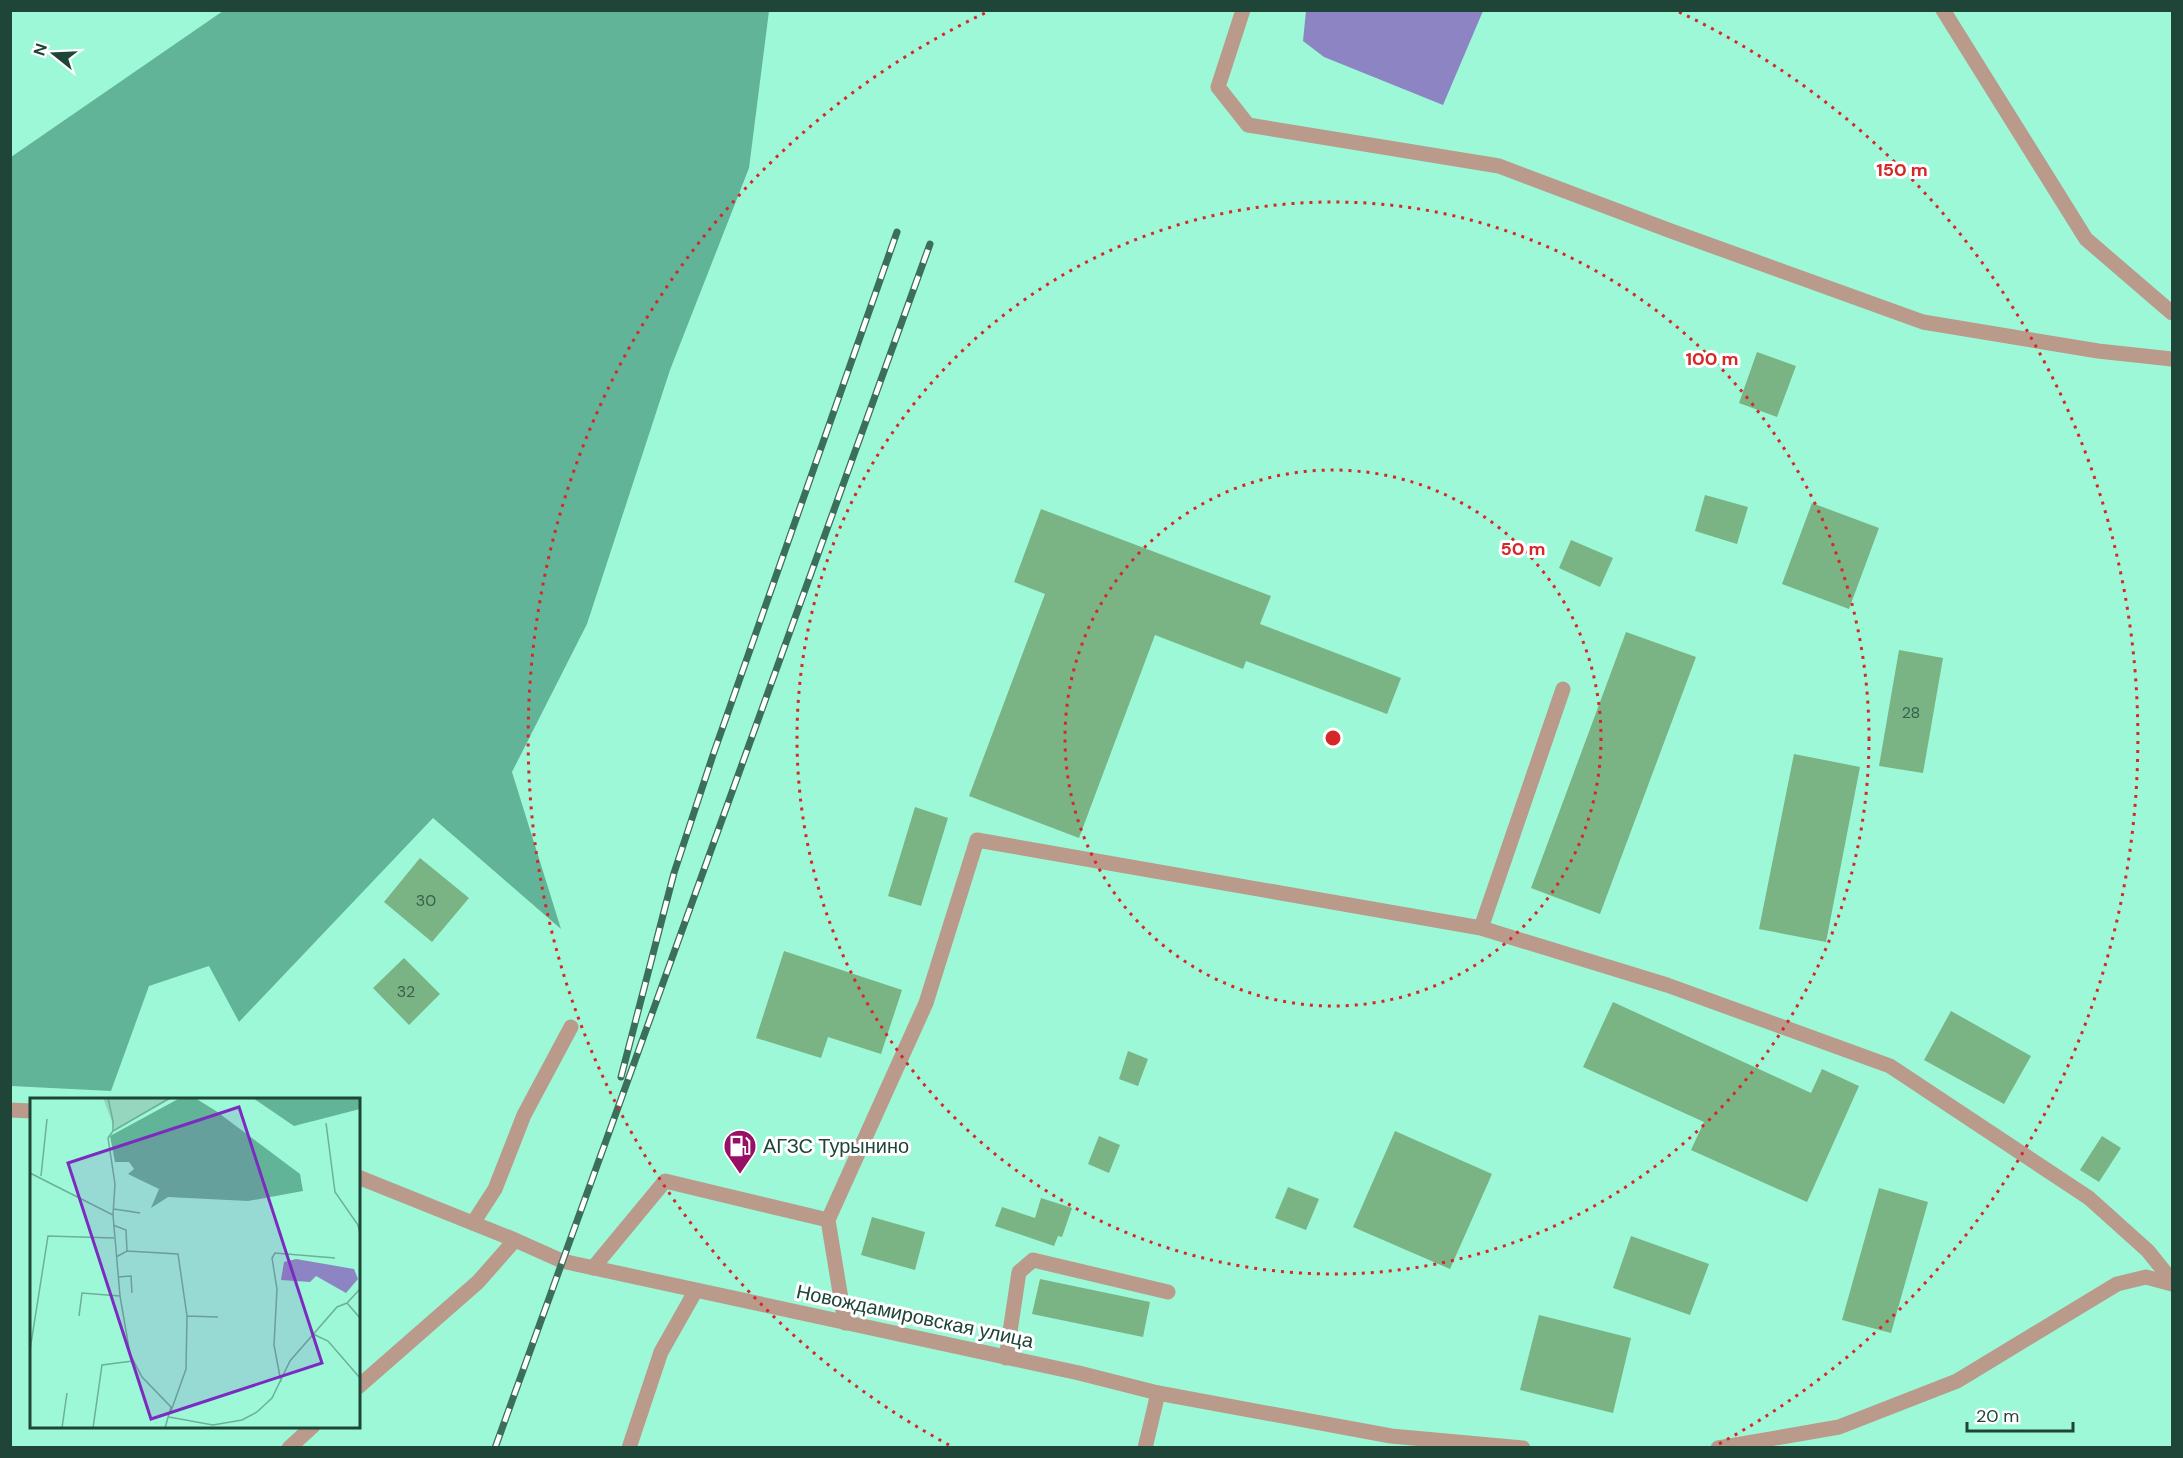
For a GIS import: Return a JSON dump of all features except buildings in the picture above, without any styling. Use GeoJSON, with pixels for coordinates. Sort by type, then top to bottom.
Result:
{"type":"FeatureCollection","features":[{"type":"Feature","properties":{"kind":"street"},"geometry":{"type":"LineString","coordinates":[[1243,10],[1218,87],[1248,125],[1499,166],[1923,322],[2098,351],[2172,359]]}},
{"type":"Feature","properties":{"kind":"street"},"geometry":{"type":"LineString","coordinates":[[1943,10],[2086,239],[2172,313]]}},
{"type":"Feature","properties":{"kind":"street"},"geometry":{"type":"LineString","coordinates":[[1481,928],[1563,688]]}},
{"type":"Feature","properties":{"kind":"street"},"geometry":{"type":"LineString","coordinates":[[845,1323],[828,1220],[926,1003],[977,840],[1481,928],[1667,985],[1890,1066],[2089,1198],[2148,1251],[2172,1283]]}},
{"type":"Feature","properties":{"kind":"street"},"geometry":{"type":"LineString","coordinates":[[473,1223],[495,1189],[524,1115],[571,1027]]}},
{"type":"Feature","properties":{"kind":"street"},"geometry":{"type":"LineString","coordinates":[[10,1110],[30,1111]]}},
{"type":"Feature","properties":{"kind":"street","name":"Новождамировская улица"},"geometry":{"type":"LineString","coordinates":[[360,1178],[562,1261],[1158,1393],[1391,1436],[1523,1448]]}},
{"type":"Feature","properties":{"kind":"street"},"geometry":{"type":"LineString","coordinates":[[593,1268],[665,1181],[828,1220]]}},
{"type":"Feature","properties":{"kind":"street"},"geometry":{"type":"LineString","coordinates":[[360,1385],[478,1282],[515,1240]]}},
{"type":"Feature","properties":{"kind":"street"},"geometry":{"type":"LineString","coordinates":[[1006,1358],[1019,1272],[1033,1260],[1168,1292]]}},
{"type":"Feature","properties":{"kind":"street"},"geometry":{"type":"LineString","coordinates":[[1718,1448],[1839,1427],[1957,1381],[2117,1284],[2146,1277],[2172,1283]]}},
{"type":"Feature","properties":{"kind":"street"},"geometry":{"type":"LineString","coordinates":[[629,1448],[661,1352],[696,1290]]}},
{"type":"Feature","properties":{"kind":"street"},"geometry":{"type":"LineString","coordinates":[[1145,1448],[1158,1393]]}},
{"type":"Feature","properties":{"kind":"street"},"geometry":{"type":"LineString","coordinates":[[289,1448],[311,1428]]}},
{"type":"Feature","properties":{"kind":"green space"},"geometry":{"type":"Polygon","coordinates":[[[223,11],[769,11],[749,168],[670,370],[587,624],[512,772],[561,929],[433,818],[239,1022],[209,966],[149,986],[111,1091],[11,1086],[11,157],[223,11]]]}},
{"type":"Feature","properties":{"kind":"shaded area"},"geometry":{"type":"Polygon","coordinates":[[[1306,10],[1483,11],[1443,105],[1324,57],[1303,41],[1306,10]]]}},
{"type":"Feature","properties":{"kind":"railway"},"geometry":{"type":"LineString","coordinates":[[621,1077],[674,873],[713,755],[897,232]]}},
{"type":"Feature","properties":{"kind":"railway"},"geometry":{"type":"LineString","coordinates":[[495,1448],[930,244]]}},
{"type":"Feature","properties":{"kind":"place","name":"АГЗС Турынино"},"geometry":{"type":"Point","coordinates":[740,1175]}}]}
